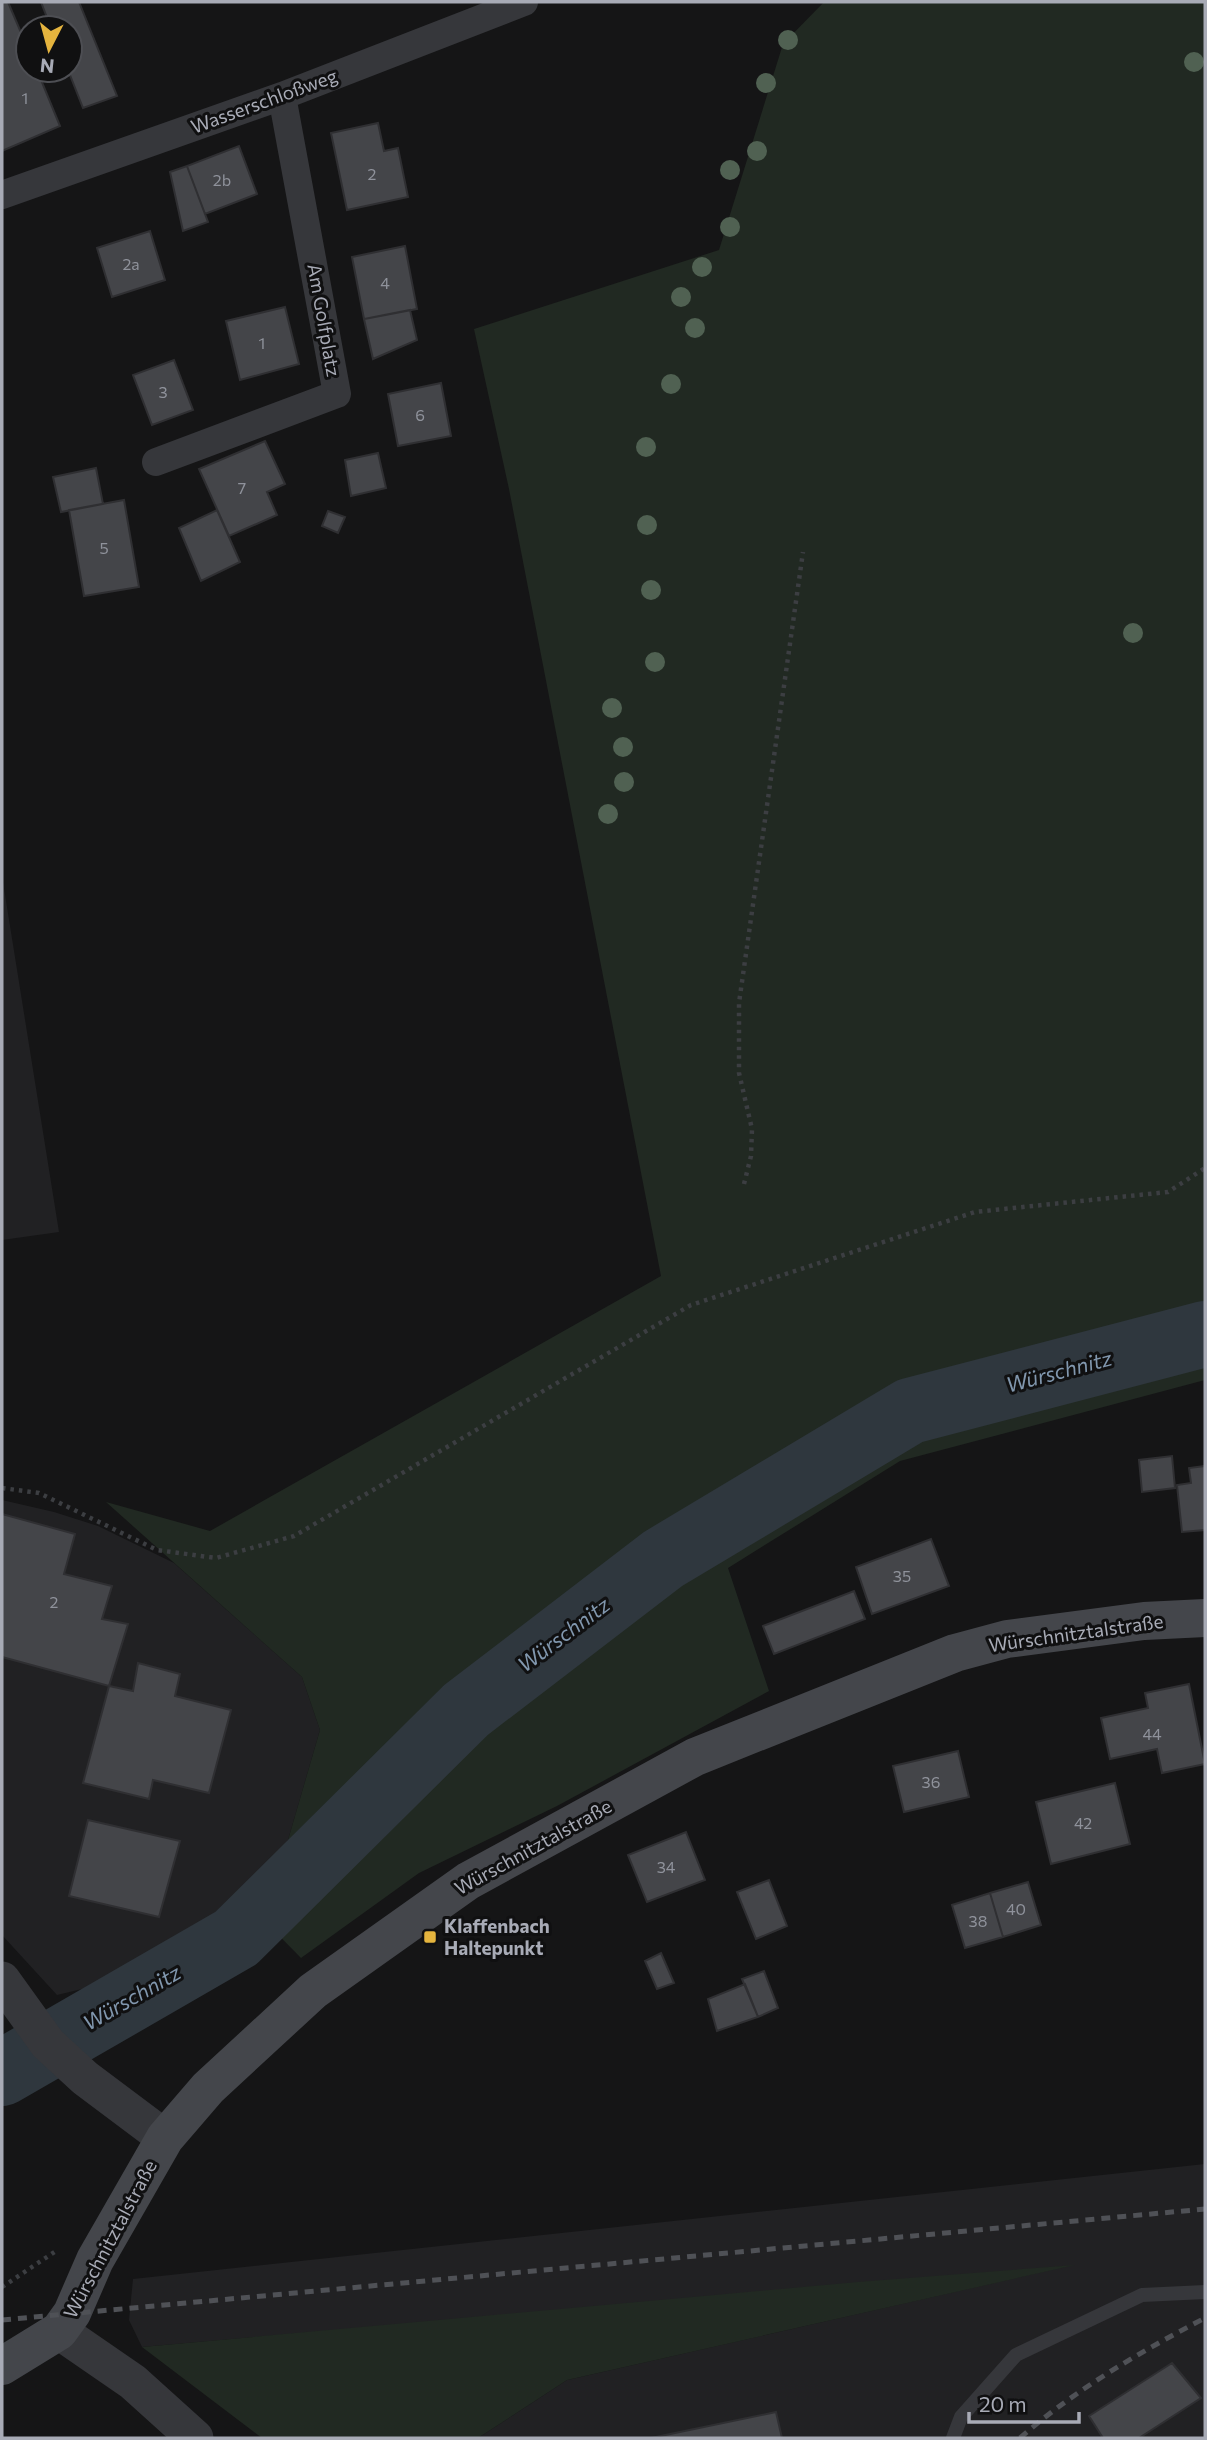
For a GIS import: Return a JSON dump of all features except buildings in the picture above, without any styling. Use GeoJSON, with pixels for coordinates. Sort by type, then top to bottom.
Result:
{"type":"FeatureCollection","features":[{"type":"Feature","properties":{"kind":"main road","name":"Würschnitztalstraße"},"geometry":{"type":"LineString","coordinates":[[2,2366],[59,2331],[72,2313],[95,2260],[165,2138],[208,2088],[313,1991],[468,1881],[695,1757],[955,1653],[1007,1639],[1144,1621],[1205,1618]]}},
{"type":"Feature","properties":{"kind":"street","name":"Wasserschloßweg"},"geometry":{"type":"LineString","coordinates":[[2,195],[282,96],[524,2]]}},
{"type":"Feature","properties":{"kind":"street","name":"Am Golfplatz"},"geometry":{"type":"LineString","coordinates":[[156,462],[337,394],[282,96]]}},
{"type":"Feature","properties":{"kind":"street"},"geometry":{"type":"LineString","coordinates":[[10,1992],[48,2044],[85,2078],[165,2138]]}},
{"type":"Feature","properties":{"kind":"street"},"geometry":{"type":"LineString","coordinates":[[59,2331],[133,2382],[195,2438]]}},
{"type":"Feature","properties":{"kind":"lane"},"geometry":{"type":"LineString","coordinates":[[953,2438],[961,2417],[1016,2355],[1142,2295],[1205,2292]]}},
{"type":"Feature","properties":{"kind":"path"},"geometry":{"type":"LineString","coordinates":[[744,1184],[751,1156],[752,1129],[739,1073],[739,1003],[803,552]]}},
{"type":"Feature","properties":{"kind":"path"},"geometry":{"type":"LineString","coordinates":[[2,1489],[39,1493],[157,1550],[216,1558],[294,1536],[691,1304],[975,1212],[1168,1192],[1205,1168]]}},
{"type":"Feature","properties":{"kind":"path"},"geometry":{"type":"LineString","coordinates":[[2,2287],[63,2246],[95,2260]]}},
{"type":"Feature","properties":{"kind":"shaded area"},"geometry":{"type":"Polygon","coordinates":[[[824,2],[1205,2],[1205,1380],[900,1461],[728,1568],[769,1691],[557,1806],[419,1873],[301,1958],[242,1898],[286,1847],[320,1730],[302,1677],[106,1502],[210,1531],[661,1276],[509,489],[474,329],[719,250],[783,44],[824,2]]]}},
{"type":"Feature","properties":{"kind":"shaded area"},"geometry":{"type":"Polygon","coordinates":[[[2,876],[59,1232],[2,1240],[2,876]]]}},
{"type":"Feature","properties":{"kind":"shaded area"},"geometry":{"type":"Polygon","coordinates":[[[2,1500],[98,1526],[174,1563],[302,1677],[320,1730],[286,1847],[242,1898],[140,1975],[57,1995],[2,1935],[2,1500]]]}},
{"type":"Feature","properties":{"kind":"shaded area"},"geometry":{"type":"Polygon","coordinates":[[[1205,2164],[1205,2438],[478,2438],[567,2380],[1068,2266],[142,2347],[129,2320],[133,2279],[1205,2164]]]}},
{"type":"Feature","properties":{"kind":"shaded area"},"geometry":{"type":"Polygon","coordinates":[[[1075,2265],[567,2380],[478,2438],[262,2438],[142,2347],[858,2282],[1075,2265]]]}},
{"type":"Feature","properties":{"kind":"waterway","name":"Würschnitz"},"geometry":{"type":"LineString","coordinates":[[2,2073],[236,1938],[466,1710],[663,1559],[910,1411],[1205,1334]]}},
{"type":"Feature","properties":{"kind":"railway"},"geometry":{"type":"LineString","coordinates":[[2,2320],[1205,2209]]}},
{"type":"Feature","properties":{"kind":"railway"},"geometry":{"type":"LineString","coordinates":[[1020,2438],[1063,2403],[1109,2372],[1205,2318]]}},
{"type":"Feature","properties":{"kind":"place","name":"Klaffenbach Haltepunkt"},"geometry":{"type":"Point","coordinates":[430,1937]}}]}
